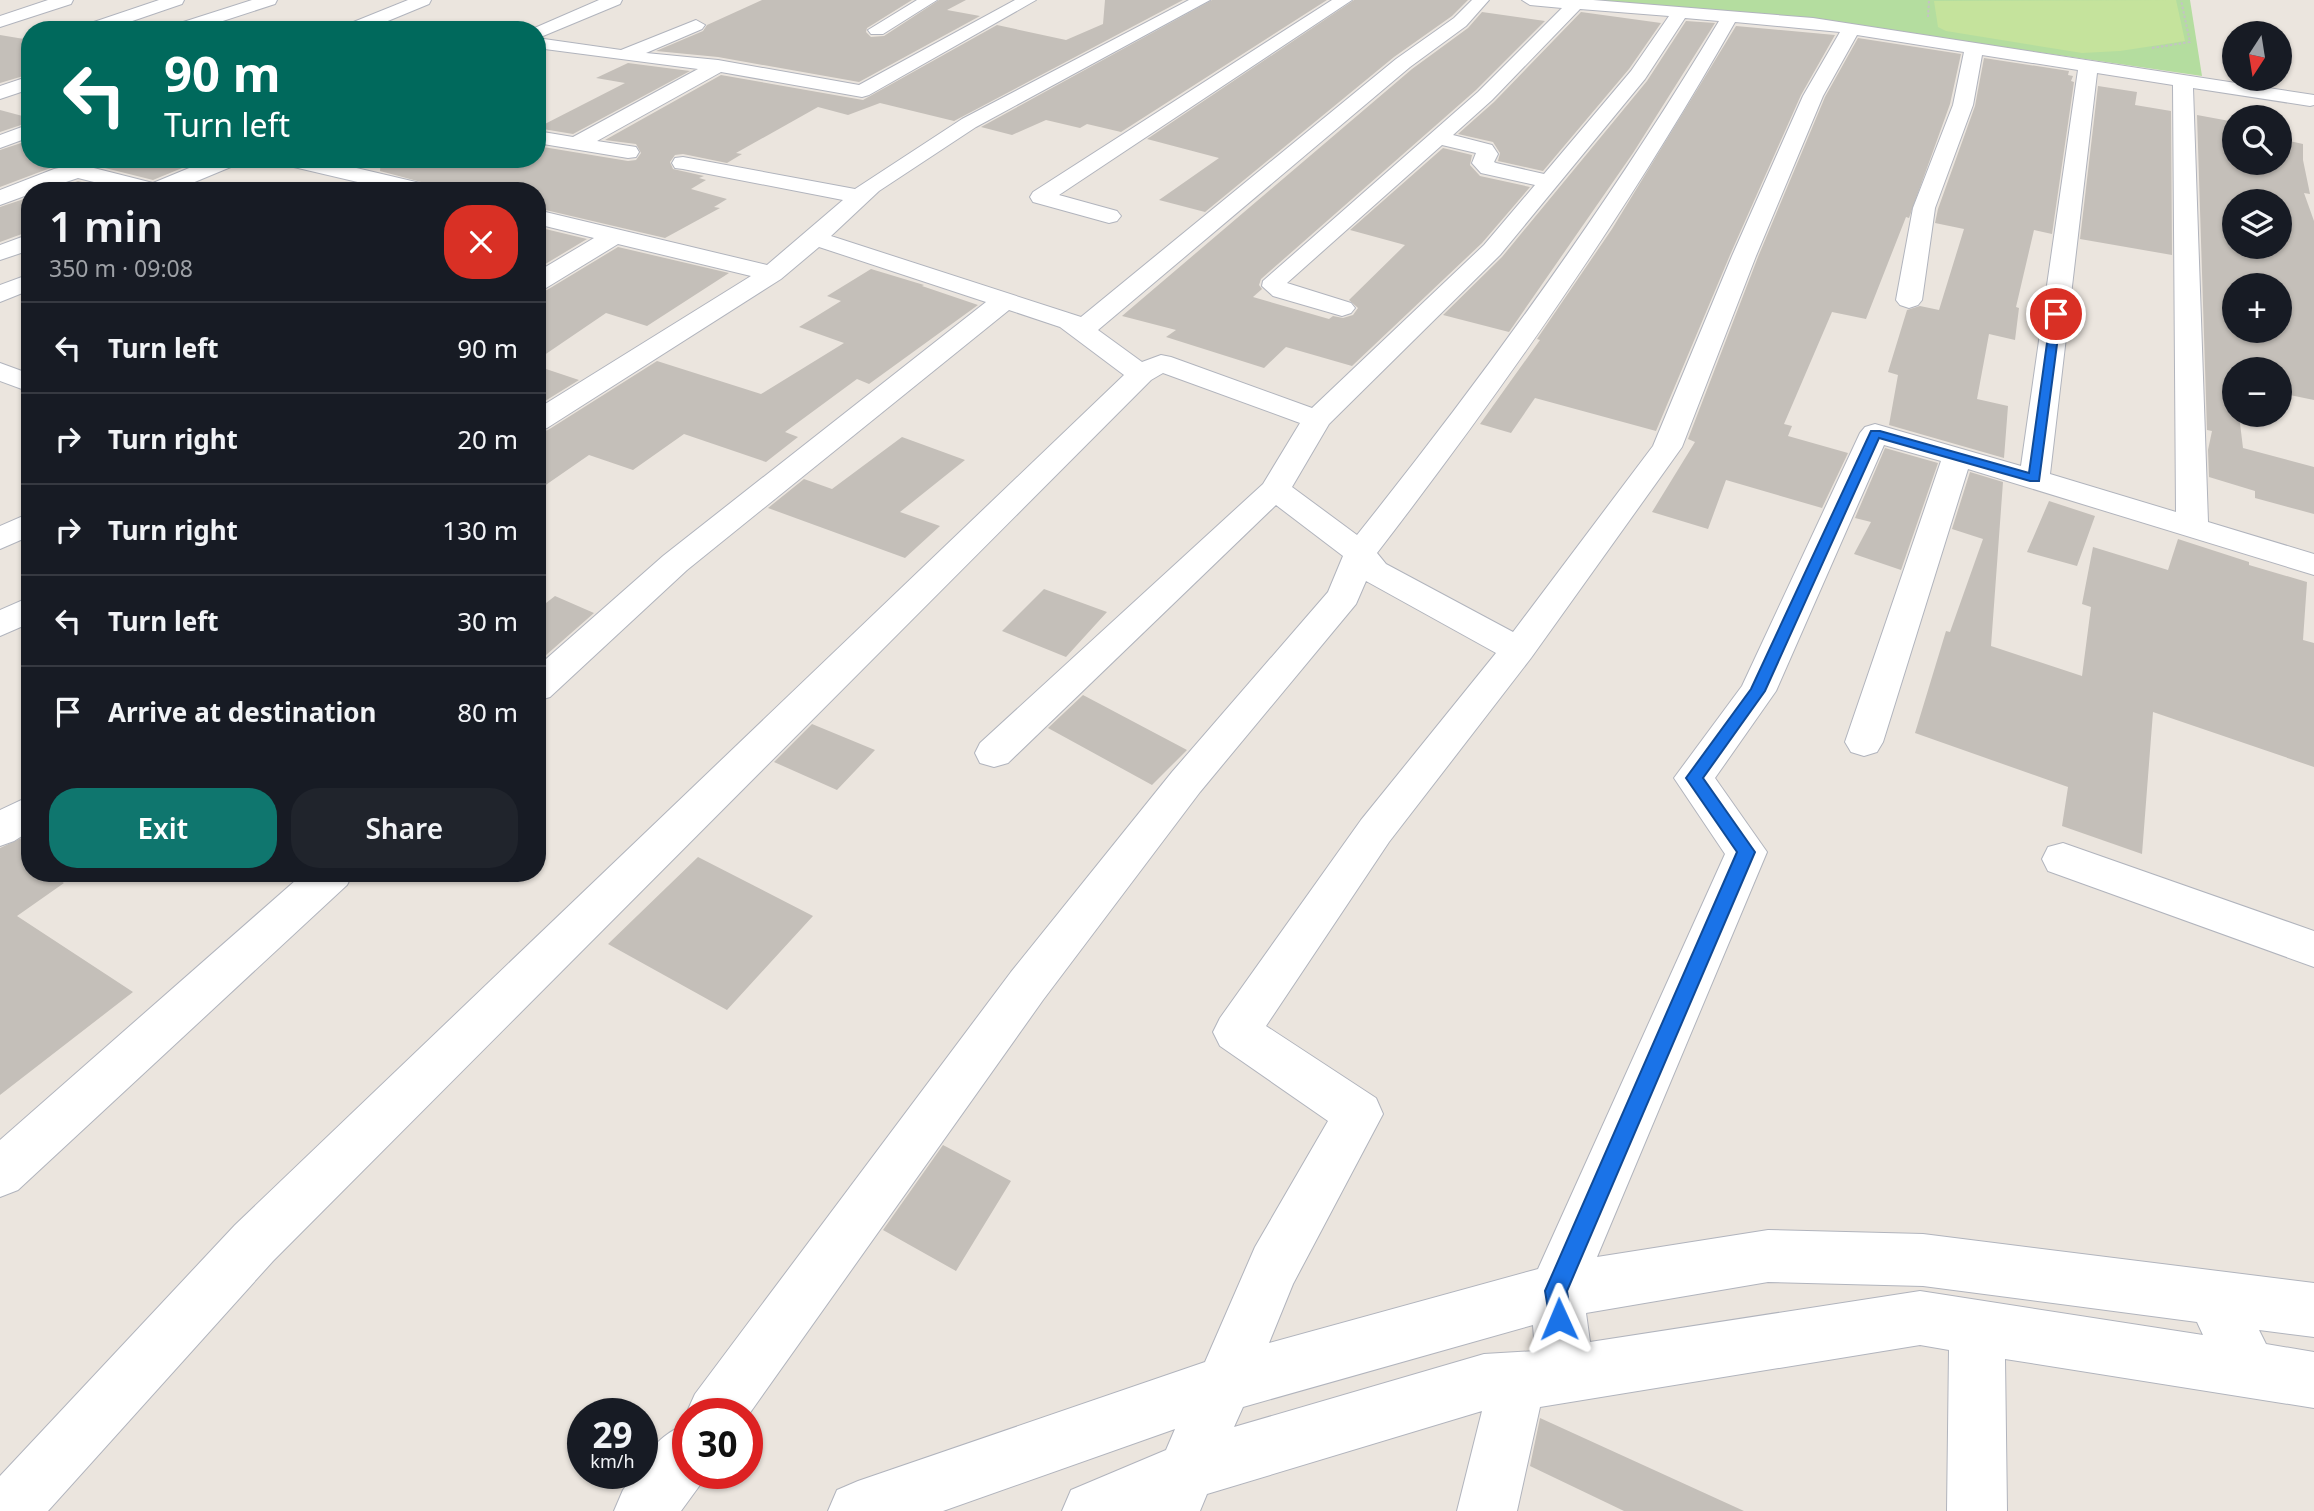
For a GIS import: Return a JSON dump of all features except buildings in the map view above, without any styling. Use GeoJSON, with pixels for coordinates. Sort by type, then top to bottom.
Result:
{"type":"FeatureCollection","features":[{"type":"Feature","properties":{"kind":"street"},"geometry":{"type":"LineString","coordinates":[[0,22],[65,0]]}},
{"type":"Feature","properties":{"kind":"street"},"geometry":{"type":"LineString","coordinates":[[114,21],[176,0]]}},
{"type":"Feature","properties":{"kind":"street"},"geometry":{"type":"LineString","coordinates":[[209,21],[268,0]]}},
{"type":"Feature","properties":{"kind":"street"},"geometry":{"type":"LineString","coordinates":[[373,21],[423,0]]}},
{"type":"Feature","properties":{"kind":"street"},"geometry":{"type":"LineString","coordinates":[[546,28],[614,0]]}},
{"type":"Feature","properties":{"kind":"street"},"geometry":{"type":"LineString","coordinates":[[877,30],[929,0]]}},
{"type":"Feature","properties":{"kind":"street"},"geometry":{"type":"LineString","coordinates":[[546,44],[718,66],[862,91],[1028,0]]}},
{"type":"Feature","properties":{"kind":"street"},"geometry":{"type":"LineString","coordinates":[[546,416],[772,274],[871,186],[969,123],[1202,0]]}},
{"type":"Feature","properties":{"kind":"street"},"geometry":{"type":"LineString","coordinates":[[1109,216],[1041,197],[1344,0]]}},
{"type":"Feature","properties":{"kind":"street"},"geometry":{"type":"LineString","coordinates":[[1081,330],[1403,63],[1460,22],[1481,0]]}},
{"type":"Feature","properties":{"kind":"street"},"geometry":{"type":"LineString","coordinates":[[1530,0],[1813,23],[2313,102]]}},
{"type":"Feature","properties":{"kind":"street"},"geometry":{"type":"LineString","coordinates":[[1342,308],[1282,291],[1276,286],[1276,281],[1493,89],[1574,5]]}},
{"type":"Feature","properties":{"kind":"street"},"geometry":{"type":"LineString","coordinates":[[994,753],[1275,488],[1317,419],[1463,281],[1590,134],[1637,75],[1679,14]]}},
{"type":"Feature","properties":{"kind":"street"},"geometry":{"type":"LineString","coordinates":[[727,1398],[1027,986],[1186,782],[1344,596],[1360,553],[1475,404],[1619,195],[1683,97],[1729,18]]}},
{"type":"Feature","properties":{"kind":"street"},"geometry":{"type":"LineString","coordinates":[[624,56],[696,25]]}},
{"type":"Feature","properties":{"kind":"street"},"geometry":{"type":"LineString","coordinates":[[1178,1491],[1275,1266],[1359,1114],[1236,1032],[1375,831],[1518,650],[1667,447],[1744,256],[1813,96],[1851,29]]}},
{"type":"Feature","properties":{"kind":"street"},"geometry":{"type":"LineString","coordinates":[[0,30],[20,33]]}},
{"type":"Feature","properties":{"kind":"street"},"geometry":{"type":"LineString","coordinates":[[1909,300],[1924,208],[1963,105],[1974,49]]}},
{"type":"Feature","properties":{"kind":"street"},"geometry":{"type":"LineString","coordinates":[[576,144],[718,66]]}},
{"type":"Feature","properties":{"kind":"street"},"geometry":{"type":"LineString","coordinates":[[2034,479],[2088,66]]}},
{"type":"Feature","properties":{"kind":"street"},"geometry":{"type":"LineString","coordinates":[[2183,81],[2192,527]]}},
{"type":"Feature","properties":{"kind":"street"},"geometry":{"type":"LineString","coordinates":[[0,93],[21,85]]}},
{"type":"Feature","properties":{"kind":"street"},"geometry":{"type":"LineString","coordinates":[[0,99],[21,102]]}},
{"type":"Feature","properties":{"kind":"street"},"geometry":{"type":"LineString","coordinates":[[0,142],[21,134]]}},
{"type":"Feature","properties":{"kind":"street"},"geometry":{"type":"LineString","coordinates":[[1437,138],[1485,149],[1488,154],[1483,163],[1489,168],[1548,181]]}},
{"type":"Feature","properties":{"kind":"street"},"geometry":{"type":"LineString","coordinates":[[546,139],[628,152]]}},
{"type":"Feature","properties":{"kind":"street"},"geometry":{"type":"LineString","coordinates":[[683,163],[859,196]]}},
{"type":"Feature","properties":{"kind":"street"},"geometry":{"type":"LineString","coordinates":[[173,182],[208,168]]}},
{"type":"Feature","properties":{"kind":"street"},"geometry":{"type":"LineString","coordinates":[[327,168],[387,182]]}},
{"type":"Feature","properties":{"kind":"street"},"geometry":{"type":"LineString","coordinates":[[41,182],[78,171],[121,182]]}},
{"type":"Feature","properties":{"kind":"street"},"geometry":{"type":"LineString","coordinates":[[0,198],[21,190]]}},
{"type":"Feature","properties":{"kind":"street"},"geometry":{"type":"LineString","coordinates":[[546,219],[772,274]]}},
{"type":"Feature","properties":{"kind":"street"},"geometry":{"type":"LineString","coordinates":[[546,277],[615,235]]}},
{"type":"Feature","properties":{"kind":"street"},"geometry":{"type":"LineString","coordinates":[[815,238],[1069,321],[1141,374]]}},
{"type":"Feature","properties":{"kind":"street"},"geometry":{"type":"LineString","coordinates":[[0,253],[21,245]]}},
{"type":"Feature","properties":{"kind":"street"},"geometry":{"type":"LineString","coordinates":[[0,294],[21,285]]}},
{"type":"Feature","properties":{"kind":"street"},"geometry":{"type":"LineString","coordinates":[[546,680],[675,563],[1005,300]]}},
{"type":"Feature","properties":{"kind":"street"},"geometry":{"type":"LineString","coordinates":[[8,1511],[254,1243],[1141,374],[1161,363],[1317,419]]}},
{"type":"Feature","properties":{"kind":"street"},"geometry":{"type":"LineString","coordinates":[[0,371],[21,380]]}},
{"type":"Feature","properties":{"kind":"street"},"geometry":{"type":"LineString","coordinates":[[1487,1511],[1541,1378],[1556,1291],[1746,852],[1694,778],[1758,691],[1875,433],[2314,565]]}},
{"type":"Feature","properties":{"kind":"street"},"geometry":{"type":"LineString","coordinates":[[1864,742],[1957,457]]}},
{"type":"Feature","properties":{"kind":"street"},"geometry":{"type":"LineString","coordinates":[[1275,488],[1360,553],[1374,571],[1518,650]]}},
{"type":"Feature","properties":{"kind":"street"},"geometry":{"type":"LineString","coordinates":[[0,539],[21,528]]}},
{"type":"Feature","properties":{"kind":"street"},"geometry":{"type":"LineString","coordinates":[[0,625],[21,613]]}},
{"type":"Feature","properties":{"kind":"street"},"geometry":{"type":"LineString","coordinates":[[0,830],[21,817]]}},
{"type":"Feature","properties":{"kind":"street"},"geometry":{"type":"LineString","coordinates":[[2063,859],[2314,948]]}},
{"type":"Feature","properties":{"kind":"street"},"geometry":{"type":"LineString","coordinates":[[0,1172],[322,882]]}},
{"type":"Feature","properties":{"kind":"street"},"geometry":{"type":"LineString","coordinates":[[858,1511],[1224,1384],[1556,1291],[1768,1256],[1923,1261],[2314,1310]]}},
{"type":"Feature","properties":{"kind":"street"},"geometry":{"type":"LineString","coordinates":[[2213,1296],[2249,1370]]}},
{"type":"Feature","properties":{"kind":"street"},"geometry":{"type":"LineString","coordinates":[[1092,1511],[1178,1491],[1484,1382],[1541,1378],[1920,1318],[2314,1380]]}},
{"type":"Feature","properties":{"kind":"street"},"geometry":{"type":"LineString","coordinates":[[1977,1327],[1978,1511]]}},
{"type":"Feature","properties":{"kind":"street"},"geometry":{"type":"LineString","coordinates":[[644,1511],[672,1473]]}},
{"type":"Feature","properties":{"kind":"green space"},"geometry":{"type":"Polygon","coordinates":[[[1556,0],[2190,0],[2202,76],[1866,27],[1556,0]]]}},
{"type":"Feature","properties":{"kind":"green space"},"geometry":{"type":"Polygon","coordinates":[[[2176,0],[2185,41],[2120,51],[2082,53],[1946,31],[1938,27],[1934,1],[2176,0]]]}},
{"type":"Feature","properties":{"kind":"route"},"geometry":{"type":"LineString","coordinates":[[1559,1319],[1556,1291],[1746,852],[1694,778],[1758,691],[1875,433],[2034,479],[2056,314]]}}]}
